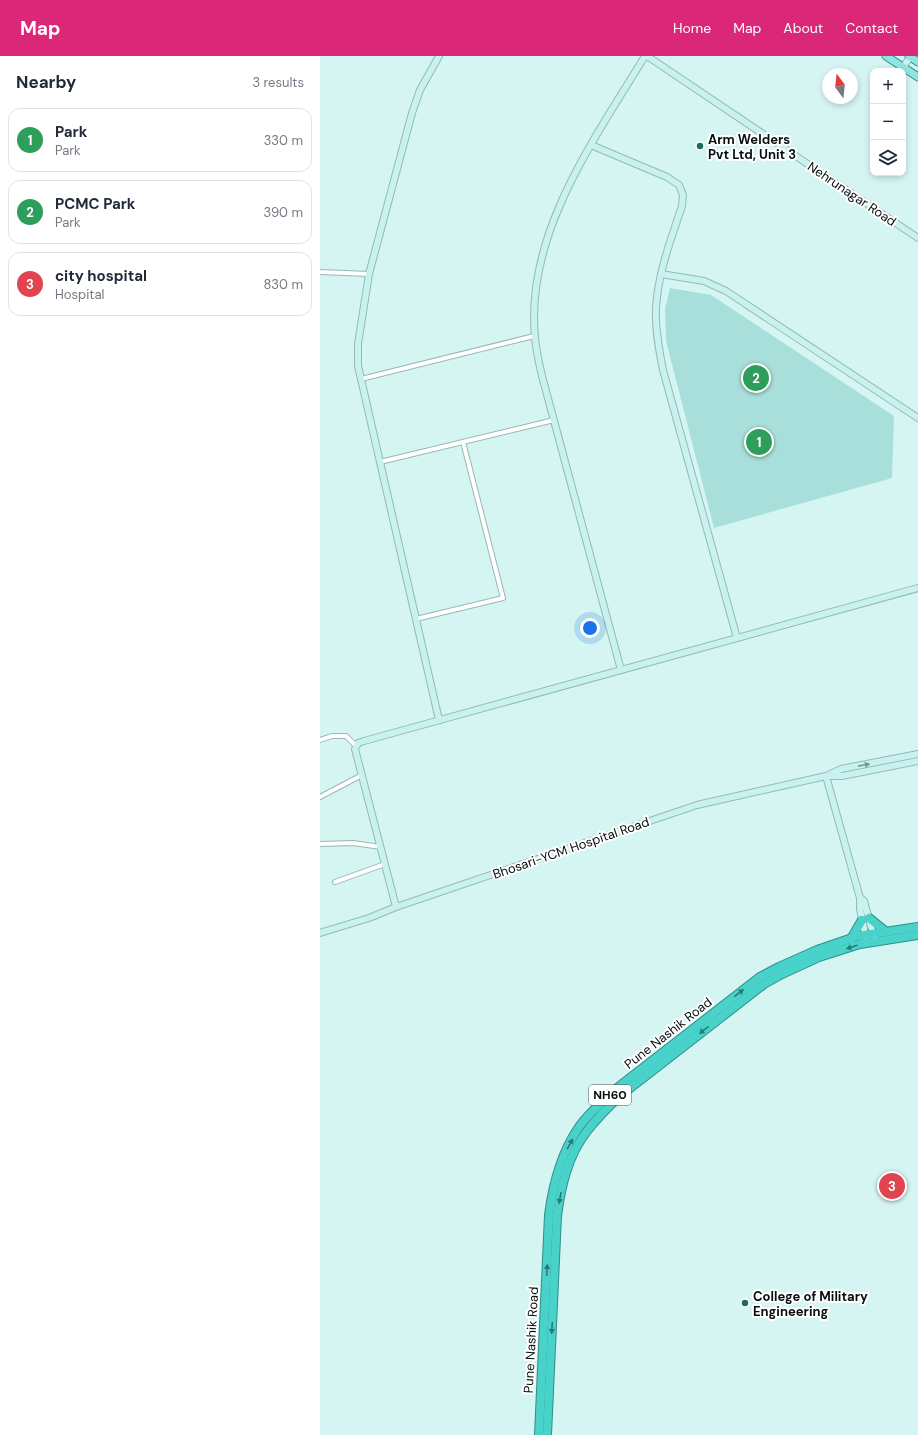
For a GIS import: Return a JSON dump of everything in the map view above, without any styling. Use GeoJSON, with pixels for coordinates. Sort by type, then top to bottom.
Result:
{"type":"FeatureCollection","features":[{"type":"Feature","properties":{"kind":"highway"},"geometry":{"type":"LineString","coordinates":[[851,939],[866,919],[885,931]]}},
{"type":"Feature","properties":{"kind":"highway","name":"Pune Nashik Road"},"geometry":{"type":"LineString","coordinates":[[539,1435],[546,1369],[559,1198],[564,1176],[572,1156],[586,1132],[621,1095],[764,984],[799,965],[885,931],[918,927]]}},
{"type":"Feature","properties":{"kind":"highway","name":"Pune Nashik Road"},"geometry":{"type":"LineString","coordinates":[[547,1435],[546,1369],[549,1215],[557,1174],[565,1153],[579,1127],[616,1089],[760,977],[796,958],[851,939],[918,935]]}},
{"type":"Feature","properties":{"kind":"main road"},"geometry":{"type":"LineString","coordinates":[[886,56],[918,77]]}},
{"type":"Feature","properties":{"kind":"main road"},"geometry":{"type":"LineString","coordinates":[[910,56],[918,62]]}},
{"type":"Feature","properties":{"kind":"street"},"geometry":{"type":"LineString","coordinates":[[439,56],[420,90],[412,113],[369,274],[358,344],[358,366],[440,720]]}},
{"type":"Feature","properties":{"kind":"street"},"geometry":{"type":"LineString","coordinates":[[621,670],[540,369],[534,336],[535,301],[538,276],[546,239],[559,204],[591,145],[646,56]]}},
{"type":"Feature","properties":{"kind":"street","name":"Nehrunagar Road"},"geometry":{"type":"LineString","coordinates":[[646,56],[918,238]]}},
{"type":"Feature","properties":{"kind":"street"},"geometry":{"type":"LineString","coordinates":[[903,67],[910,56]]}},
{"type":"Feature","properties":{"kind":"street"},"geometry":{"type":"LineString","coordinates":[[910,72],[918,62]]}},
{"type":"Feature","properties":{"kind":"street"},"geometry":{"type":"LineString","coordinates":[[591,145],[666,177],[680,185],[683,195],[683,200],[661,274],[657,295],[656,324],[661,362],[737,638]]}},
{"type":"Feature","properties":{"kind":"street"},"geometry":{"type":"LineString","coordinates":[[320,272],[369,274]]}},
{"type":"Feature","properties":{"kind":"street"},"geometry":{"type":"LineString","coordinates":[[661,274],[704,282],[726,291],[918,418]]}},
{"type":"Feature","properties":{"kind":"street"},"geometry":{"type":"LineString","coordinates":[[361,379],[534,336]]}},
{"type":"Feature","properties":{"kind":"street"},"geometry":{"type":"LineString","coordinates":[[380,462],[554,420]]}},
{"type":"Feature","properties":{"kind":"street"},"geometry":{"type":"LineString","coordinates":[[416,619],[503,598],[463,442]]}},
{"type":"Feature","properties":{"kind":"street"},"geometry":{"type":"LineString","coordinates":[[356,746],[364,741],[918,588]]}},
{"type":"Feature","properties":{"kind":"street"},"geometry":{"type":"LineString","coordinates":[[320,740],[332,736],[346,736],[356,746],[355,750],[396,907]]}},
{"type":"Feature","properties":{"kind":"street"},"geometry":{"type":"LineString","coordinates":[[826,776],[841,769],[918,754]]}},
{"type":"Feature","properties":{"kind":"street"},"geometry":{"type":"LineString","coordinates":[[826,776],[842,776],[918,761]]}},
{"type":"Feature","properties":{"kind":"street"},"geometry":{"type":"LineString","coordinates":[[320,797],[362,775]]}},
{"type":"Feature","properties":{"kind":"street"},"geometry":{"type":"LineString","coordinates":[[826,776],[860,898],[864,901],[870,938]]}},
{"type":"Feature","properties":{"kind":"street","name":"Bhosari-YCM Hospital Road"},"geometry":{"type":"LineString","coordinates":[[320,933],[369,918],[396,907],[697,805],[826,776]]}},
{"type":"Feature","properties":{"kind":"street"},"geometry":{"type":"LineString","coordinates":[[320,844],[353,843],[381,847]]}},
{"type":"Feature","properties":{"kind":"street"},"geometry":{"type":"LineString","coordinates":[[335,882],[385,864]]}},
{"type":"Feature","properties":{"kind":"shaded area"},"geometry":{"type":"Polygon","coordinates":[[[670,288],[711,295],[894,416],[892,478],[714,528],[666,341],[665,309],[670,288]]]}},
{"type":"Feature","properties":{"kind":"place","name":"Arm Welders Pvt Ltd, Unit 3"},"geometry":{"type":"Point","coordinates":[700,146]}},
{"type":"Feature","properties":{"kind":"place","name":"PCMC Park"},"geometry":{"type":"Point","coordinates":[756,378]}},
{"type":"Feature","properties":{"kind":"place","name":"Park"},"geometry":{"type":"Point","coordinates":[759,442]}},
{"type":"Feature","properties":{"kind":"place","name":"city hospital"},"geometry":{"type":"Point","coordinates":[892,1186]}},
{"type":"Feature","properties":{"kind":"place","name":"College of Military Engineering"},"geometry":{"type":"Point","coordinates":[745,1303]}}]}
